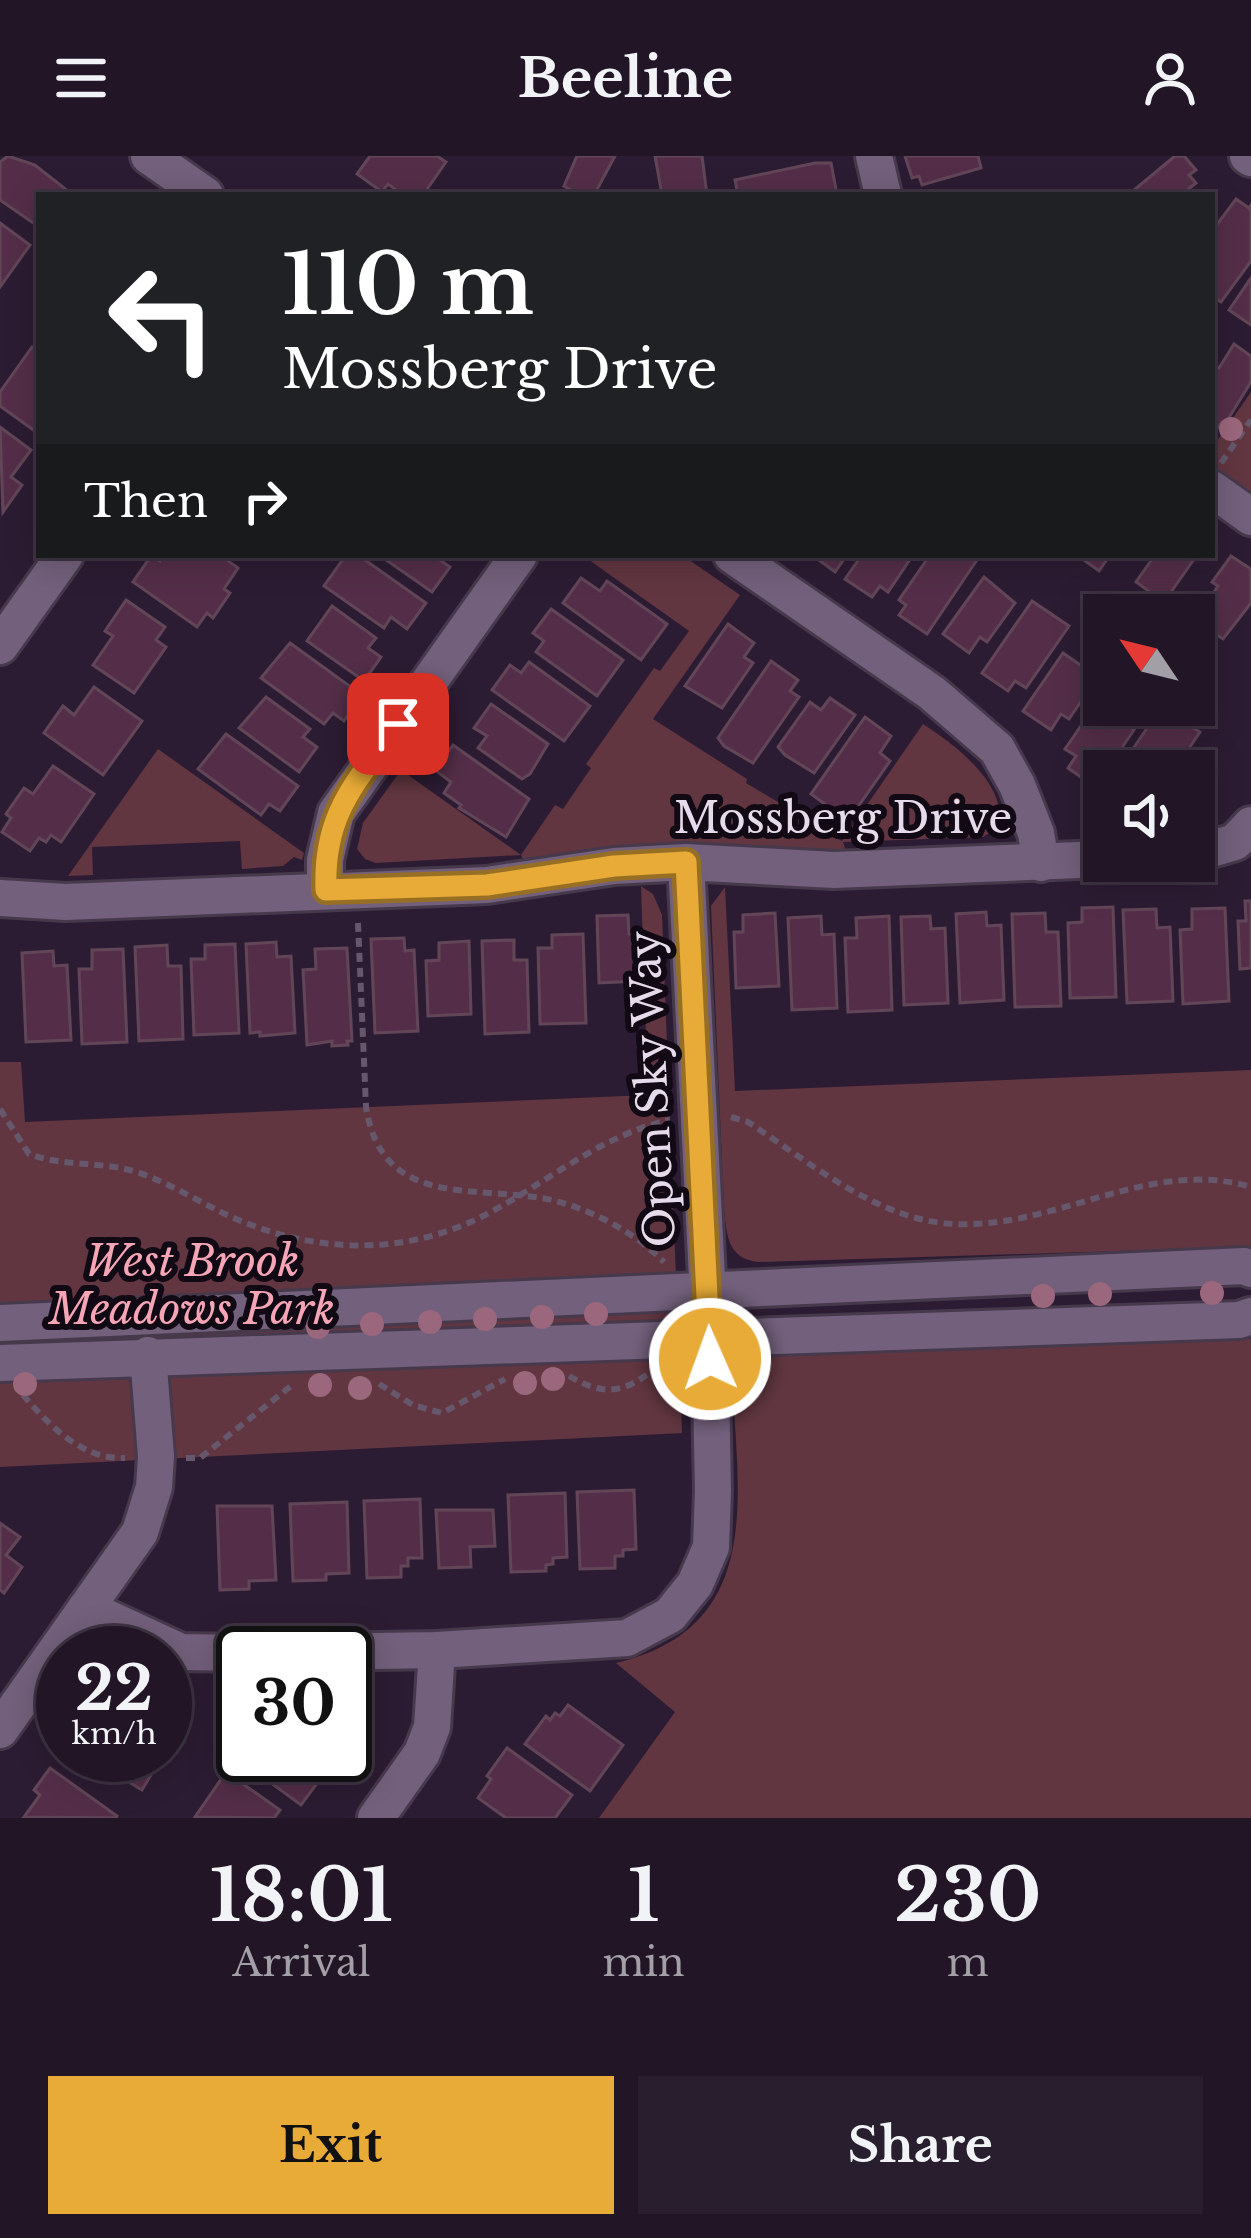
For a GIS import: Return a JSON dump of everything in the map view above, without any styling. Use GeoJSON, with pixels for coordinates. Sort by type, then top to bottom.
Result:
{"type":"FeatureCollection","features":[{"type":"Feature","properties":{"kind":"street"},"geometry":{"type":"LineString","coordinates":[[149,156],[202,192]]}},
{"type":"Feature","properties":{"kind":"street"},"geometry":{"type":"LineString","coordinates":[[874,156],[882,192]]}},
{"type":"Feature","properties":{"kind":"street"},"geometry":{"type":"LineString","coordinates":[[1215,481],[1251,517]]}},
{"type":"Feature","properties":{"kind":"street"},"geometry":{"type":"LineString","coordinates":[[0,646],[63,558]]}},
{"type":"Feature","properties":{"kind":"street"},"geometry":{"type":"LineString","coordinates":[[341,889],[328,832],[337,813],[517,558]]}},
{"type":"Feature","properties":{"kind":"street"},"geometry":{"type":"LineString","coordinates":[[736,558],[932,693],[997,749],[1036,833],[1041,862]]}},
{"type":"Feature","properties":{"kind":"street"},"geometry":{"type":"LineString","coordinates":[[1215,848],[1235,842],[1251,825]]}},
{"type":"Feature","properties":{"kind":"street","name":"Mossberg Drive"},"geometry":{"type":"LineString","coordinates":[[0,898],[66,902],[487,885],[614,866],[686,862],[835,870],[1083,860]]}},
{"type":"Feature","properties":{"kind":"street","name":"Open Sky Way"},"geometry":{"type":"LineString","coordinates":[[372,1651],[627,1638],[670,1616],[695,1584],[711,1547],[709,1313],[686,862]]}},
{"type":"Feature","properties":{"kind":"street"},"geometry":{"type":"LineString","coordinates":[[9,1376],[148,1355],[1251,1269]]}},
{"type":"Feature","properties":{"kind":"street"},"geometry":{"type":"LineString","coordinates":[[0,1323],[709,1313],[1216,1321],[1251,1316]]}},
{"type":"Feature","properties":{"kind":"street"},"geometry":{"type":"LineString","coordinates":[[0,1730],[140,1532],[154,1487],[156,1456],[148,1355]]}},
{"type":"Feature","properties":{"kind":"street","name":"Open Sky Way"},"geometry":{"type":"LineString","coordinates":[[86,1608],[181,1652],[216,1653]]}},
{"type":"Feature","properties":{"kind":"street"},"geometry":{"type":"LineString","coordinates":[[376,1818],[422,1753],[432,1726],[436,1650]]}},
{"type":"Feature","properties":{"kind":"path"},"geometry":{"type":"LineString","coordinates":[[1215,478],[1251,420]]}},
{"type":"Feature","properties":{"kind":"path"},"geometry":{"type":"LineString","coordinates":[[341,889],[366,1107],[376,1144],[396,1168],[433,1187],[550,1200],[604,1220],[642,1243],[669,1268]]}},
{"type":"Feature","properties":{"kind":"path"},"geometry":{"type":"LineString","coordinates":[[0,1109],[18,1142],[43,1160],[105,1163],[130,1170],[253,1226],[309,1242],[349,1247],[405,1243],[446,1232],[614,1140],[665,1120]]}},
{"type":"Feature","properties":{"kind":"path"},"geometry":{"type":"LineString","coordinates":[[727,1117],[748,1122],[861,1194],[918,1219],[984,1223],[1046,1215],[1180,1179],[1207,1178],[1251,1187]]}},
{"type":"Feature","properties":{"kind":"path"},"geometry":{"type":"LineString","coordinates":[[563,1372],[594,1389],[619,1391],[658,1364]]}},
{"type":"Feature","properties":{"kind":"path"},"geometry":{"type":"LineString","coordinates":[[358,1376],[413,1405],[442,1413],[520,1372]]}},
{"type":"Feature","properties":{"kind":"path"},"geometry":{"type":"LineString","coordinates":[[9,1376],[54,1429],[97,1456],[113,1459]]}},
{"type":"Feature","properties":{"kind":"path"},"geometry":{"type":"LineString","coordinates":[[190,1459],[200,1458],[286,1388],[300,1383]]}},
{"type":"Feature","properties":{"kind":"green space"},"geometry":{"type":"Polygon","coordinates":[[[1251,392],[1251,501],[1215,476],[1215,444],[1251,392]]]}},
{"type":"Feature","properties":{"kind":"green space"},"geometry":{"type":"Polygon","coordinates":[[[586,558],[686,558],[740,595],[653,719],[793,811],[791,815],[842,841],[923,724],[976,767],[1000,811],[999,827],[983,837],[843,842],[846,851],[719,845],[627,847],[525,863],[521,855],[555,805],[563,809],[591,768],[586,764],[654,668],[660,671],[689,631],[586,558]]]}},
{"type":"Feature","properties":{"kind":"green space"},"geometry":{"type":"Polygon","coordinates":[[[158,749],[304,853],[302,860],[294,857],[283,866],[242,869],[240,841],[92,847],[93,875],[68,876],[158,749]]]}},
{"type":"Feature","properties":{"kind":"green space"},"geometry":{"type":"Polygon","coordinates":[[[401,770],[521,855],[376,863],[357,849],[363,823],[401,770]]]}},
{"type":"Feature","properties":{"kind":"green space","name":"West Brook Meadows Park"},"geometry":{"type":"Polygon","coordinates":[[[641,886],[653,894],[662,915],[682,1433],[0,1467],[0,1062],[21,1062],[25,1122],[648,1095],[641,886]]]}},
{"type":"Feature","properties":{"kind":"green space"},"geometry":{"type":"Polygon","coordinates":[[[725,887],[735,1091],[1251,1070],[1251,1247],[759,1262],[741,1256],[728,1238],[724,1210],[711,906],[725,887]]]}},
{"type":"Feature","properties":{"kind":"green space"},"geometry":{"type":"Polygon","coordinates":[[[1182,1337],[1251,1339],[1251,1818],[599,1818],[675,1712],[616,1663],[665,1645],[699,1620],[720,1587],[732,1550],[737,1465],[732,1374],[741,1361],[754,1354],[1182,1337]]]}},
{"type":"Feature","properties":{"kind":"building"},"geometry":{"type":"Polygon","coordinates":[[[8,156],[35,165],[69,192],[36,192],[36,225],[0,200],[0,162],[8,156]]]}},
{"type":"Feature","properties":{"kind":"building"},"geometry":{"type":"Polygon","coordinates":[[[370,156],[437,156],[446,162],[425,192],[399,192],[388,184],[382,192],[357,174],[370,156]]]}},
{"type":"Feature","properties":{"kind":"building"},"geometry":{"type":"Polygon","coordinates":[[[577,156],[615,156],[596,192],[575,192],[564,186],[577,156]]]}},
{"type":"Feature","properties":{"kind":"building"},"geometry":{"type":"Polygon","coordinates":[[[655,156],[702,156],[707,192],[661,192],[655,156]]]}},
{"type":"Feature","properties":{"kind":"building"},"geometry":{"type":"Polygon","coordinates":[[[905,156],[978,156],[981,168],[922,185],[919,176],[912,178],[905,156]]]}},
{"type":"Feature","properties":{"kind":"building"},"geometry":{"type":"Polygon","coordinates":[[[1175,156],[1184,156],[1196,170],[1189,175],[1196,183],[1185,192],[1132,192],[1175,156]]]}},
{"type":"Feature","properties":{"kind":"building"},"geometry":{"type":"Polygon","coordinates":[[[831,163],[836,192],[737,192],[735,180],[831,163]]]}},
{"type":"Feature","properties":{"kind":"building"},"geometry":{"type":"Polygon","coordinates":[[[1236,199],[1251,205],[1251,261],[1221,302],[1215,298],[1215,227],[1236,199]]]}},
{"type":"Feature","properties":{"kind":"building"},"geometry":{"type":"Polygon","coordinates":[[[0,223],[30,245],[0,287],[0,223]]]}},
{"type":"Feature","properties":{"kind":"building"},"geometry":{"type":"Polygon","coordinates":[[[1251,278],[1251,325],[1229,310],[1251,278]]]}},
{"type":"Feature","properties":{"kind":"building"},"geometry":{"type":"Polygon","coordinates":[[[1234,344],[1251,356],[1251,382],[1225,424],[1215,431],[1215,365],[1219,368],[1234,344]]]}},
{"type":"Feature","properties":{"kind":"building"},"geometry":{"type":"Polygon","coordinates":[[[32,347],[36,350],[36,432],[0,406],[0,392],[32,347]]]}},
{"type":"Feature","properties":{"kind":"building"},"geometry":{"type":"Polygon","coordinates":[[[0,427],[31,450],[11,477],[22,485],[3,512],[0,427]]]}},
{"type":"Feature","properties":{"kind":"building"},"geometry":{"type":"Polygon","coordinates":[[[1231,556],[1251,569],[1251,603],[1223,639],[1215,634],[1213,594],[1218,586],[1212,582],[1231,556]]]}},
{"type":"Feature","properties":{"kind":"building"},"geometry":{"type":"Polygon","coordinates":[[[150,558],[224,558],[238,568],[224,589],[230,593],[213,618],[207,613],[197,627],[133,582],[150,558]]]}},
{"type":"Feature","properties":{"kind":"building"},"geometry":{"type":"Polygon","coordinates":[[[344,558],[362,558],[426,603],[407,629],[391,617],[384,628],[324,586],[344,558]]]}},
{"type":"Feature","properties":{"kind":"building"},"geometry":{"type":"Polygon","coordinates":[[[383,558],[439,558],[450,567],[432,592],[383,558]]]}},
{"type":"Feature","properties":{"kind":"building"},"geometry":{"type":"Polygon","coordinates":[[[816,558],[845,558],[835,572],[816,558]]]}},
{"type":"Feature","properties":{"kind":"building"},"geometry":{"type":"Polygon","coordinates":[[[860,558],[911,558],[888,592],[880,586],[872,597],[845,579],[860,558]]]}},
{"type":"Feature","properties":{"kind":"building"},"geometry":{"type":"Polygon","coordinates":[[[928,558],[978,558],[927,634],[899,615],[906,605],[899,600],[928,558]]]}},
{"type":"Feature","properties":{"kind":"building"},"geometry":{"type":"Polygon","coordinates":[[[1081,558],[1108,558],[1099,571],[1081,558]]]}},
{"type":"Feature","properties":{"kind":"building"},"geometry":{"type":"Polygon","coordinates":[[[1153,558],[1195,558],[1170,594],[1153,594],[1136,582],[1153,558]]]}},
{"type":"Feature","properties":{"kind":"building"},"geometry":{"type":"Polygon","coordinates":[[[984,577],[1015,603],[987,642],[980,637],[969,653],[943,634],[984,577]]]}},
{"type":"Feature","properties":{"kind":"building"},"geometry":{"type":"Polygon","coordinates":[[[581,578],[600,591],[607,581],[667,624],[641,660],[563,603],[581,578]]]}},
{"type":"Feature","properties":{"kind":"building"},"geometry":{"type":"Polygon","coordinates":[[[126,600],[165,627],[156,640],[166,647],[134,693],[93,665],[113,636],[105,631],[126,600]]]}},
{"type":"Feature","properties":{"kind":"building"},"geometry":{"type":"Polygon","coordinates":[[[1032,601],[1069,626],[1026,688],[1015,681],[1008,691],[982,673],[1032,601]]]}},
{"type":"Feature","properties":{"kind":"building"},"geometry":{"type":"Polygon","coordinates":[[[332,606],[376,638],[368,648],[381,657],[364,681],[307,641],[332,606]]]}},
{"type":"Feature","properties":{"kind":"building"},"geometry":{"type":"Polygon","coordinates":[[[551,609],[623,660],[597,696],[536,652],[544,641],[533,633],[551,609]]]}},
{"type":"Feature","properties":{"kind":"building"},"geometry":{"type":"Polygon","coordinates":[[[728,624],[754,643],[744,657],[753,663],[722,708],[685,686],[728,624]]]}},
{"type":"Feature","properties":{"kind":"building"},"geometry":{"type":"Polygon","coordinates":[[[290,643],[362,695],[344,721],[333,713],[324,724],[261,678],[290,643]]]}},
{"type":"Feature","properties":{"kind":"building"},"geometry":{"type":"Polygon","coordinates":[[[1063,653],[1083,667],[1083,699],[1069,719],[1061,714],[1051,730],[1023,711],[1063,653]]]}},
{"type":"Feature","properties":{"kind":"building"},"geometry":{"type":"Polygon","coordinates":[[[771,661],[798,680],[790,691],[799,697],[753,763],[718,738],[771,661]]]}},
{"type":"Feature","properties":{"kind":"building"},"geometry":{"type":"Polygon","coordinates":[[[529,662],[590,706],[564,741],[492,690],[510,665],[521,673],[529,662]]]}},
{"type":"Feature","properties":{"kind":"building"},"geometry":{"type":"Polygon","coordinates":[[[94,687],[142,721],[103,775],[44,733],[63,706],[74,715],[94,687]]]}},
{"type":"Feature","properties":{"kind":"building"},"geometry":{"type":"Polygon","coordinates":[[[266,697],[310,729],[303,737],[317,747],[299,772],[239,728],[266,697]]]}},
{"type":"Feature","properties":{"kind":"building"},"geometry":{"type":"Polygon","coordinates":[[[830,698],[855,715],[814,773],[778,747],[810,702],[821,710],[830,698]]]}},
{"type":"Feature","properties":{"kind":"building"},"geometry":{"type":"Polygon","coordinates":[[[491,704],[548,744],[522,779],[478,748],[487,736],[474,728],[491,704]]]}},
{"type":"Feature","properties":{"kind":"building"},"geometry":{"type":"Polygon","coordinates":[[[865,717],[891,736],[880,753],[890,761],[848,821],[811,794],[865,717]]]}},
{"type":"Feature","properties":{"kind":"building"},"geometry":{"type":"Polygon","coordinates":[[[1083,723],[1134,730],[1120,750],[1083,750],[1083,779],[1068,768],[1076,756],[1065,749],[1083,723]]]}},
{"type":"Feature","properties":{"kind":"building"},"geometry":{"type":"Polygon","coordinates":[[[1148,726],[1190,726],[1200,732],[1188,750],[1132,750],[1148,726]]]}},
{"type":"Feature","properties":{"kind":"building"},"geometry":{"type":"Polygon","coordinates":[[[226,734],[298,786],[280,811],[269,804],[261,815],[198,769],[226,734]]]}},
{"type":"Feature","properties":{"kind":"building"},"geometry":{"type":"Polygon","coordinates":[[[453,745],[529,799],[506,837],[444,793],[451,782],[435,770],[453,745]]]}},
{"type":"Feature","properties":{"kind":"building"},"geometry":{"type":"Polygon","coordinates":[[[53,766],[94,794],[61,842],[51,835],[46,842],[39,838],[30,851],[2,832],[11,818],[6,814],[24,788],[33,794],[53,766]]]}},
{"type":"Feature","properties":{"kind":"building"},"geometry":{"type":"Polygon","coordinates":[[[1245,901],[1251,901],[1251,968],[1240,969],[1238,921],[1246,921],[1245,901]]]}},
{"type":"Feature","properties":{"kind":"building"},"geometry":{"type":"Polygon","coordinates":[[[1113,907],[1116,997],[1070,998],[1068,923],[1082,922],[1082,908],[1113,907]]]}},
{"type":"Feature","properties":{"kind":"building"},"geometry":{"type":"Polygon","coordinates":[[[1225,908],[1229,1001],[1183,1004],[1180,930],[1192,929],[1192,909],[1225,908]]]}},
{"type":"Feature","properties":{"kind":"building"},"geometry":{"type":"Polygon","coordinates":[[[1156,909],[1157,928],[1170,927],[1173,1001],[1127,1003],[1123,910],[1156,909]]]}},
{"type":"Feature","properties":{"kind":"building"},"geometry":{"type":"Polygon","coordinates":[[[986,912],[987,926],[1001,925],[1004,1000],[960,1003],[956,914],[986,912]]]}},
{"type":"Feature","properties":{"kind":"building"},"geometry":{"type":"Polygon","coordinates":[[[775,913],[779,986],[736,988],[734,932],[743,932],[743,915],[775,913]]]}},
{"type":"Feature","properties":{"kind":"building"},"geometry":{"type":"Polygon","coordinates":[[[1045,913],[1046,932],[1058,932],[1061,1006],[1015,1007],[1012,914],[1045,913]]]}},
{"type":"Feature","properties":{"kind":"building"},"geometry":{"type":"Polygon","coordinates":[[[628,915],[629,934],[638,934],[639,981],[599,983],[597,916],[628,915]]]}},
{"type":"Feature","properties":{"kind":"building"},"geometry":{"type":"Polygon","coordinates":[[[821,916],[822,935],[834,934],[837,1008],[792,1010],[788,918],[821,916]]]}},
{"type":"Feature","properties":{"kind":"building"},"geometry":{"type":"Polygon","coordinates":[[[889,916],[892,1010],[848,1012],[845,938],[857,938],[856,918],[889,916]]]}},
{"type":"Feature","properties":{"kind":"building"},"geometry":{"type":"Polygon","coordinates":[[[930,916],[931,929],[945,928],[948,1003],[904,1005],[901,917],[930,916]]]}},
{"type":"Feature","properties":{"kind":"building"},"geometry":{"type":"Polygon","coordinates":[[[583,934],[586,1023],[540,1024],[538,948],[552,948],[552,935],[583,934]]]}},
{"type":"Feature","properties":{"kind":"building"},"geometry":{"type":"Polygon","coordinates":[[[404,938],[405,951],[414,950],[418,1031],[375,1033],[371,939],[404,938]]]}},
{"type":"Feature","properties":{"kind":"building"},"geometry":{"type":"Polygon","coordinates":[[[514,940],[514,960],[527,960],[529,1032],[485,1034],[482,941],[514,940]]]}},
{"type":"Feature","properties":{"kind":"building"},"geometry":{"type":"Polygon","coordinates":[[[469,941],[471,1014],[428,1016],[426,961],[439,960],[439,943],[469,941]]]}},
{"type":"Feature","properties":{"kind":"building"},"geometry":{"type":"Polygon","coordinates":[[[276,942],[277,957],[291,956],[295,1033],[260,1036],[260,1032],[250,1033],[246,944],[276,942]]]}},
{"type":"Feature","properties":{"kind":"building"},"geometry":{"type":"Polygon","coordinates":[[[235,944],[239,1033],[194,1035],[191,959],[205,959],[205,945],[235,944]]]}},
{"type":"Feature","properties":{"kind":"building"},"geometry":{"type":"Polygon","coordinates":[[[167,945],[168,966],[181,966],[183,1039],[139,1041],[135,947],[167,945]]]}},
{"type":"Feature","properties":{"kind":"building"},"geometry":{"type":"Polygon","coordinates":[[[347,948],[352,1041],[348,1045],[332,1046],[332,1041],[307,1045],[303,970],[316,969],[315,949],[347,948]]]}},
{"type":"Feature","properties":{"kind":"building"},"geometry":{"type":"Polygon","coordinates":[[[123,949],[127,1042],[82,1044],[79,969],[92,969],[92,950],[123,949]]]}},
{"type":"Feature","properties":{"kind":"building"},"geometry":{"type":"Polygon","coordinates":[[[53,951],[54,966],[67,965],[71,1040],[26,1042],[22,953],[53,951]]]}},
{"type":"Feature","properties":{"kind":"building"},"geometry":{"type":"Polygon","coordinates":[[[634,1490],[636,1549],[615,1556],[615,1568],[580,1569],[577,1492],[634,1490]]]}},
{"type":"Feature","properties":{"kind":"building"},"geometry":{"type":"Polygon","coordinates":[[[565,1493],[567,1557],[553,1558],[546,1571],[511,1572],[508,1495],[565,1493]]]}},
{"type":"Feature","properties":{"kind":"building"},"geometry":{"type":"Polygon","coordinates":[[[420,1499],[422,1558],[408,1558],[408,1566],[401,1566],[401,1577],[367,1578],[364,1501],[420,1499]]]}},
{"type":"Feature","properties":{"kind":"building"},"geometry":{"type":"Polygon","coordinates":[[[347,1502],[349,1573],[326,1574],[326,1580],[293,1581],[290,1504],[347,1502]]]}},
{"type":"Feature","properties":{"kind":"building"},"geometry":{"type":"Polygon","coordinates":[[[217,1506],[272,1506],[276,1580],[249,1581],[249,1589],[220,1590],[217,1506]]]}},
{"type":"Feature","properties":{"kind":"building"},"geometry":{"type":"Polygon","coordinates":[[[436,1510],[493,1510],[495,1546],[470,1547],[471,1567],[439,1568],[436,1510]]]}},
{"type":"Feature","properties":{"kind":"building"},"geometry":{"type":"Polygon","coordinates":[[[0,1523],[20,1537],[6,1555],[22,1567],[4,1593],[0,1590],[0,1523]]]}},
{"type":"Feature","properties":{"kind":"building"},"geometry":{"type":"Polygon","coordinates":[[[568,1705],[623,1745],[590,1791],[525,1744],[546,1716],[550,1720],[555,1713],[560,1716],[568,1705]]]}},
{"type":"Feature","properties":{"kind":"building"},"geometry":{"type":"Polygon","coordinates":[[[507,1748],[572,1795],[555,1818],[506,1818],[478,1798],[507,1748]]]}},
{"type":"Feature","properties":{"kind":"building"},"geometry":{"type":"Polygon","coordinates":[[[40,1782],[70,1782],[117,1816],[24,1817],[40,1795],[34,1790],[40,1782]]]}},
{"type":"Feature","properties":{"kind":"building"},"geometry":{"type":"Polygon","coordinates":[[[219,1782],[240,1782],[280,1810],[274,1818],[195,1817],[219,1782]]]}},
{"type":"Feature","properties":{"kind":"building"},"geometry":{"type":"Polygon","coordinates":[[[270,1782],[318,1782],[301,1805],[270,1782]]]}},
{"type":"Feature","properties":{"kind":"route"},"geometry":{"type":"LineString","coordinates":[[398,724],[350,791],[328,832],[326,890],[487,885],[614,866],[686,862],[710,1359]]}}]}
